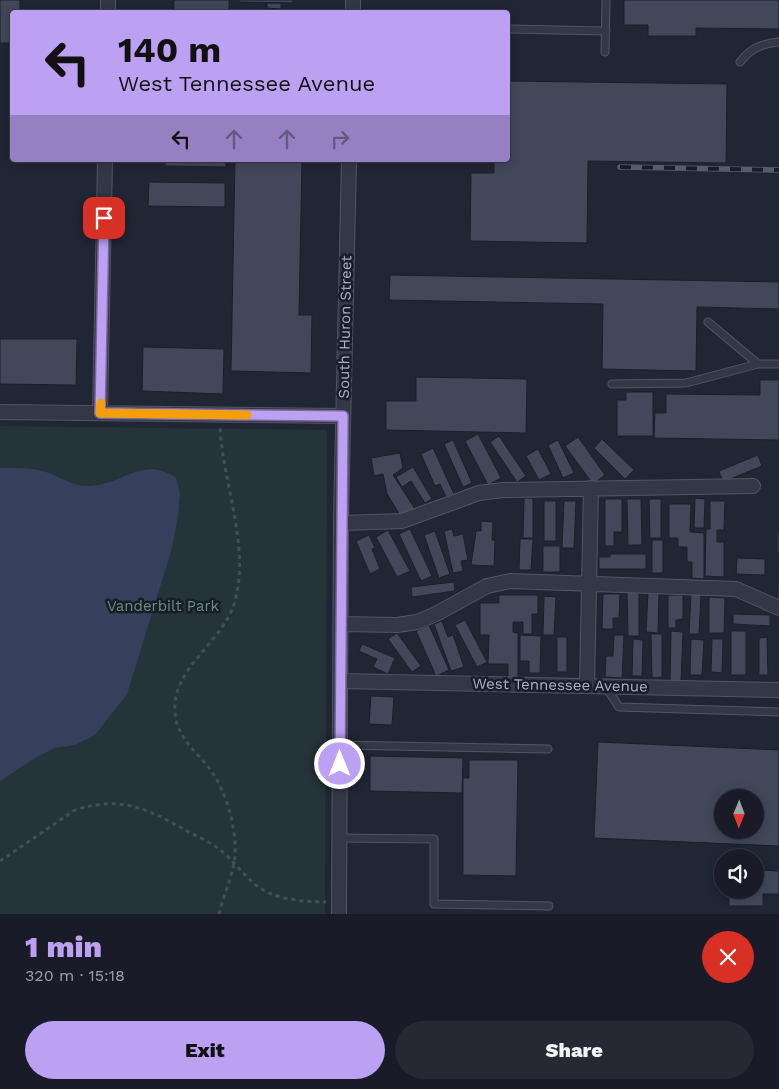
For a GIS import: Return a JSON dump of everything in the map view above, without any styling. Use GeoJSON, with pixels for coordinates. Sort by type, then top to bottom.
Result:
{"type":"FeatureCollection","features":[{"type":"Feature","properties":{"kind":"street"},"geometry":{"type":"LineString","coordinates":[[100,413],[105,162]]}},
{"type":"Feature","properties":{"kind":"street","name":"South Huron Street"},"geometry":{"type":"LineString","coordinates":[[339,908],[341,523],[349,162]]}},
{"type":"Feature","properties":{"kind":"street"},"geometry":{"type":"LineString","coordinates":[[0,412],[343,416]]}},
{"type":"Feature","properties":{"kind":"street"},"geometry":{"type":"LineString","coordinates":[[341,523],[402,521],[479,493],[495,491],[753,486]]}},
{"type":"Feature","properties":{"kind":"street"},"geometry":{"type":"LineString","coordinates":[[587,686],[591,488]]}},
{"type":"Feature","properties":{"kind":"street"},"geometry":{"type":"LineString","coordinates":[[341,624],[397,626],[417,622],[436,614],[487,586],[510,581],[736,589],[779,608]]}},
{"type":"Feature","properties":{"kind":"street","name":"West Tennessee Avenue"},"geometry":{"type":"LineString","coordinates":[[341,681],[779,690]]}},
{"type":"Feature","properties":{"kind":"lane"},"geometry":{"type":"LineString","coordinates":[[605,52],[606,0]]}},
{"type":"Feature","properties":{"kind":"lane"},"geometry":{"type":"LineString","coordinates":[[510,29],[606,31]]}},
{"type":"Feature","properties":{"kind":"lane"},"geometry":{"type":"LineString","coordinates":[[740,62],[749,50],[764,43],[779,42]]}},
{"type":"Feature","properties":{"kind":"lane"},"geometry":{"type":"LineString","coordinates":[[708,322],[758,364]]}},
{"type":"Feature","properties":{"kind":"lane"},"geometry":{"type":"LineString","coordinates":[[612,384],[686,383],[758,364],[779,364]]}},
{"type":"Feature","properties":{"kind":"lane"},"geometry":{"type":"LineString","coordinates":[[606,686],[619,707],[779,712]]}},
{"type":"Feature","properties":{"kind":"lane"},"geometry":{"type":"LineString","coordinates":[[340,745],[548,748]]}},
{"type":"Feature","properties":{"kind":"lane"},"geometry":{"type":"LineString","coordinates":[[339,838],[434,839],[434,904],[549,906]]}},
{"type":"Feature","properties":{"kind":"path"},"geometry":{"type":"LineString","coordinates":[[219,415],[222,452],[238,551],[237,592],[231,612],[222,629],[200,656],[179,687],[174,712],[182,736],[210,768],[221,788],[232,824],[234,863],[219,914]]}},
{"type":"Feature","properties":{"kind":"path"},"geometry":{"type":"LineString","coordinates":[[0,861],[75,810],[95,806],[129,804],[151,811],[215,846],[250,880],[270,893],[339,908]]}},
{"type":"Feature","properties":{"kind":"green space","name":"Vanderbilt Park"},"geometry":{"type":"Polygon","coordinates":[[[0,426],[327,430],[325,914],[0,914],[0,426]]]}},
{"type":"Feature","properties":{"kind":"water"},"geometry":{"type":"Polygon","coordinates":[[[0,468],[41,470],[84,486],[102,484],[143,470],[153,469],[176,478],[180,493],[172,548],[127,694],[95,735],[75,745],[54,748],[0,781],[0,468]]]}},
{"type":"Feature","properties":{"kind":"building"},"geometry":{"type":"Polygon","coordinates":[[[0,0],[20,0],[20,10],[10,10],[10,43],[0,43],[0,0]]]}},
{"type":"Feature","properties":{"kind":"building"},"geometry":{"type":"Polygon","coordinates":[[[174,0],[229,0],[229,10],[174,10],[174,0]]]}},
{"type":"Feature","properties":{"kind":"building"},"geometry":{"type":"Polygon","coordinates":[[[239,0],[293,0],[293,3],[239,2],[239,0]]]}},
{"type":"Feature","properties":{"kind":"building"},"geometry":{"type":"Polygon","coordinates":[[[624,0],[779,0],[779,29],[696,28],[696,36],[648,36],[648,25],[624,25],[624,0]]]}},
{"type":"Feature","properties":{"kind":"building"},"geometry":{"type":"Polygon","coordinates":[[[267,3],[281,3],[281,9],[267,8],[267,3]]]}},
{"type":"Feature","properties":{"kind":"building"},"geometry":{"type":"Polygon","coordinates":[[[510,81],[727,84],[726,163],[588,161],[587,243],[470,241],[471,173],[494,173],[494,162],[510,162],[510,81]]]}},
{"type":"Feature","properties":{"kind":"building"},"geometry":{"type":"Polygon","coordinates":[[[165,162],[226,162],[226,167],[165,166],[165,162]]]}},
{"type":"Feature","properties":{"kind":"building"},"geometry":{"type":"Polygon","coordinates":[[[235,162],[302,162],[299,315],[312,315],[311,373],[231,371],[235,162]]]}},
{"type":"Feature","properties":{"kind":"building"},"geometry":{"type":"Polygon","coordinates":[[[149,182],[225,183],[225,207],[148,206],[149,182]]]}},
{"type":"Feature","properties":{"kind":"building"},"geometry":{"type":"Polygon","coordinates":[[[390,275],[779,282],[779,309],[697,307],[696,371],[602,369],[603,304],[389,300],[390,275]]]}},
{"type":"Feature","properties":{"kind":"building"},"geometry":{"type":"Polygon","coordinates":[[[0,339],[77,339],[76,385],[0,384],[0,339]]]}},
{"type":"Feature","properties":{"kind":"building"},"geometry":{"type":"Polygon","coordinates":[[[143,347],[224,349],[223,394],[142,391],[143,347]]]}},
{"type":"Feature","properties":{"kind":"building"},"geometry":{"type":"Polygon","coordinates":[[[416,377],[527,379],[526,433],[386,430],[386,401],[416,401],[416,377]]]}},
{"type":"Feature","properties":{"kind":"building"},"geometry":{"type":"Polygon","coordinates":[[[760,380],[779,380],[779,440],[654,438],[655,413],[666,413],[666,394],[760,395],[760,380]]]}},
{"type":"Feature","properties":{"kind":"building"},"geometry":{"type":"Polygon","coordinates":[[[626,392],[653,392],[653,436],[617,436],[617,400],[626,400],[626,392]]]}},
{"type":"Feature","properties":{"kind":"building"},"geometry":{"type":"Polygon","coordinates":[[[478,434],[501,478],[488,485],[465,441],[478,434]]]}},
{"type":"Feature","properties":{"kind":"building"},"geometry":{"type":"Polygon","coordinates":[[[499,436],[526,476],[517,482],[490,442],[499,436]]]}},
{"type":"Feature","properties":{"kind":"building"},"geometry":{"type":"Polygon","coordinates":[[[578,437],[605,475],[593,484],[565,446],[578,437]]]}},
{"type":"Feature","properties":{"kind":"building"},"geometry":{"type":"Polygon","coordinates":[[[602,439],[634,470],[625,479],[594,448],[602,439]]]}},
{"type":"Feature","properties":{"kind":"building"},"geometry":{"type":"Polygon","coordinates":[[[453,440],[472,483],[463,487],[444,444],[453,440]]]}},
{"type":"Feature","properties":{"kind":"building"},"geometry":{"type":"Polygon","coordinates":[[[558,440],[574,473],[563,478],[548,445],[558,440]]]}},
{"type":"Feature","properties":{"kind":"building"},"geometry":{"type":"Polygon","coordinates":[[[433,448],[454,494],[446,497],[440,484],[435,486],[421,454],[433,448]]]}},
{"type":"Feature","properties":{"kind":"building"},"geometry":{"type":"Polygon","coordinates":[[[538,449],[551,474],[539,480],[526,456],[538,449]]]}},
{"type":"Feature","properties":{"kind":"building"},"geometry":{"type":"Polygon","coordinates":[[[400,453],[403,468],[393,475],[415,509],[400,515],[387,494],[383,474],[374,476],[371,458],[400,453]]]}},
{"type":"Feature","properties":{"kind":"building"},"geometry":{"type":"Polygon","coordinates":[[[758,455],[762,466],[723,482],[719,471],[758,455]]]}},
{"type":"Feature","properties":{"kind":"building"},"geometry":{"type":"Polygon","coordinates":[[[413,467],[432,499],[425,503],[411,481],[402,487],[396,477],[413,467]]]}},
{"type":"Feature","properties":{"kind":"building"},"geometry":{"type":"Polygon","coordinates":[[[524,498],[533,498],[533,538],[523,538],[524,498]]]}},
{"type":"Feature","properties":{"kind":"building"},"geometry":{"type":"Polygon","coordinates":[[[695,498],[705,499],[704,528],[694,528],[695,498]]]}},
{"type":"Feature","properties":{"kind":"building"},"geometry":{"type":"Polygon","coordinates":[[[605,499],[622,499],[622,532],[614,532],[614,546],[605,546],[605,499]]]}},
{"type":"Feature","properties":{"kind":"building"},"geometry":{"type":"Polygon","coordinates":[[[627,499],[641,499],[642,545],[628,545],[627,499]]]}},
{"type":"Feature","properties":{"kind":"building"},"geometry":{"type":"Polygon","coordinates":[[[649,499],[661,499],[661,538],[650,538],[649,499]]]}},
{"type":"Feature","properties":{"kind":"building"},"geometry":{"type":"Polygon","coordinates":[[[544,501],[556,501],[556,541],[544,541],[544,501]]]}},
{"type":"Feature","properties":{"kind":"building"},"geometry":{"type":"Polygon","coordinates":[[[564,501],[576,501],[574,548],[562,548],[564,501]]]}},
{"type":"Feature","properties":{"kind":"building"},"geometry":{"type":"Polygon","coordinates":[[[710,501],[725,501],[724,530],[717,530],[717,542],[724,542],[724,577],[705,576],[706,529],[710,529],[710,501]]]}},
{"type":"Feature","properties":{"kind":"building"},"geometry":{"type":"Polygon","coordinates":[[[669,504],[691,504],[690,532],[704,533],[704,579],[692,578],[692,562],[687,562],[687,547],[678,547],[678,538],[669,538],[669,504]]]}},
{"type":"Feature","properties":{"kind":"building"},"geometry":{"type":"Polygon","coordinates":[[[481,521],[493,522],[492,540],[495,540],[494,566],[471,565],[476,531],[481,531],[481,521]]]}},
{"type":"Feature","properties":{"kind":"building"},"geometry":{"type":"Polygon","coordinates":[[[410,529],[432,576],[421,581],[399,534],[410,529]]]}},
{"type":"Feature","properties":{"kind":"building"},"geometry":{"type":"Polygon","coordinates":[[[452,529],[454,536],[463,534],[468,560],[461,561],[463,571],[453,573],[444,531],[452,529]]]}},
{"type":"Feature","properties":{"kind":"building"},"geometry":{"type":"Polygon","coordinates":[[[388,530],[410,571],[397,577],[376,537],[388,530]]]}},
{"type":"Feature","properties":{"kind":"building"},"geometry":{"type":"Polygon","coordinates":[[[435,531],[450,574],[439,578],[424,535],[435,531]]]}},
{"type":"Feature","properties":{"kind":"building"},"geometry":{"type":"Polygon","coordinates":[[[777,533],[779,533],[779,553],[777,553],[777,533]]]}},
{"type":"Feature","properties":{"kind":"building"},"geometry":{"type":"Polygon","coordinates":[[[369,535],[375,548],[372,549],[380,569],[370,574],[356,541],[369,535]]]}},
{"type":"Feature","properties":{"kind":"building"},"geometry":{"type":"Polygon","coordinates":[[[520,539],[533,539],[531,570],[519,570],[520,539]]]}},
{"type":"Feature","properties":{"kind":"building"},"geometry":{"type":"Polygon","coordinates":[[[652,540],[663,540],[663,573],[652,573],[652,540]]]}},
{"type":"Feature","properties":{"kind":"building"},"geometry":{"type":"Polygon","coordinates":[[[543,546],[560,546],[560,572],[543,572],[543,546]]]}},
{"type":"Feature","properties":{"kind":"building"},"geometry":{"type":"Polygon","coordinates":[[[610,554],[646,554],[646,569],[599,569],[599,557],[610,557],[610,554]]]}},
{"type":"Feature","properties":{"kind":"building"},"geometry":{"type":"Polygon","coordinates":[[[737,558],[765,559],[765,575],[736,574],[737,558]]]}},
{"type":"Feature","properties":{"kind":"building"},"geometry":{"type":"Polygon","coordinates":[[[778,575],[779,600],[777,600],[778,575]]]}},
{"type":"Feature","properties":{"kind":"building"},"geometry":{"type":"Polygon","coordinates":[[[454,582],[455,591],[412,597],[411,587],[454,582]]]}},
{"type":"Feature","properties":{"kind":"building"},"geometry":{"type":"Polygon","coordinates":[[[627,588],[639,588],[639,636],[628,636],[627,588]]]}},
{"type":"Feature","properties":{"kind":"building"},"geometry":{"type":"Polygon","coordinates":[[[648,592],[659,592],[658,633],[646,632],[648,592]]]}},
{"type":"Feature","properties":{"kind":"building"},"geometry":{"type":"Polygon","coordinates":[[[603,594],[620,594],[619,618],[613,618],[613,629],[602,629],[603,594]]]}},
{"type":"Feature","properties":{"kind":"building"},"geometry":{"type":"Polygon","coordinates":[[[691,594],[701,594],[699,634],[689,634],[691,594]]]}},
{"type":"Feature","properties":{"kind":"building"},"geometry":{"type":"Polygon","coordinates":[[[499,595],[538,595],[538,614],[532,614],[532,634],[523,634],[523,622],[513,622],[513,632],[518,633],[518,679],[508,679],[508,664],[488,664],[489,635],[480,635],[480,603],[499,603],[499,595]]]}},
{"type":"Feature","properties":{"kind":"building"},"geometry":{"type":"Polygon","coordinates":[[[668,595],[683,595],[683,619],[676,620],[676,628],[668,628],[668,595]]]}},
{"type":"Feature","properties":{"kind":"building"},"geometry":{"type":"Polygon","coordinates":[[[544,596],[556,597],[554,635],[543,635],[544,596]]]}},
{"type":"Feature","properties":{"kind":"building"},"geometry":{"type":"Polygon","coordinates":[[[709,597],[725,598],[724,633],[709,633],[709,597]]]}},
{"type":"Feature","properties":{"kind":"building"},"geometry":{"type":"Polygon","coordinates":[[[733,614],[770,615],[770,626],[733,624],[733,614]]]}},
{"type":"Feature","properties":{"kind":"building"},"geometry":{"type":"Polygon","coordinates":[[[465,620],[487,662],[477,667],[455,625],[465,620]]]}},
{"type":"Feature","properties":{"kind":"building"},"geometry":{"type":"Polygon","coordinates":[[[442,621],[448,637],[453,635],[464,667],[451,671],[434,624],[442,621]]]}},
{"type":"Feature","properties":{"kind":"building"},"geometry":{"type":"Polygon","coordinates":[[[429,625],[449,670],[436,676],[416,631],[429,625]]]}},
{"type":"Feature","properties":{"kind":"building"},"geometry":{"type":"Polygon","coordinates":[[[671,631],[683,632],[681,683],[670,682],[671,631]]]}},
{"type":"Feature","properties":{"kind":"building"},"geometry":{"type":"Polygon","coordinates":[[[731,631],[746,631],[746,675],[731,675],[731,631]]]}},
{"type":"Feature","properties":{"kind":"building"},"geometry":{"type":"Polygon","coordinates":[[[397,633],[421,666],[412,672],[388,639],[397,633]]]}},
{"type":"Feature","properties":{"kind":"building"},"geometry":{"type":"Polygon","coordinates":[[[651,634],[662,634],[662,677],[652,678],[651,634]]]}},
{"type":"Feature","properties":{"kind":"building"},"geometry":{"type":"Polygon","coordinates":[[[520,635],[541,636],[540,673],[529,673],[529,661],[520,661],[520,635]]]}},
{"type":"Feature","properties":{"kind":"building"},"geometry":{"type":"Polygon","coordinates":[[[614,635],[624,635],[622,678],[605,677],[606,656],[613,656],[614,635]]]}},
{"type":"Feature","properties":{"kind":"building"},"geometry":{"type":"Polygon","coordinates":[[[557,637],[567,637],[567,672],[557,672],[557,637]]]}},
{"type":"Feature","properties":{"kind":"building"},"geometry":{"type":"Polygon","coordinates":[[[767,637],[768,675],[759,675],[759,638],[767,637]]]}},
{"type":"Feature","properties":{"kind":"building"},"geometry":{"type":"Polygon","coordinates":[[[633,639],[643,640],[642,676],[632,676],[633,639]]]}},
{"type":"Feature","properties":{"kind":"building"},"geometry":{"type":"Polygon","coordinates":[[[691,639],[704,640],[702,675],[690,675],[691,639]]]}},
{"type":"Feature","properties":{"kind":"building"},"geometry":{"type":"Polygon","coordinates":[[[712,639],[723,639],[722,673],[711,672],[712,639]]]}},
{"type":"Feature","properties":{"kind":"building"},"geometry":{"type":"Polygon","coordinates":[[[362,644],[395,658],[388,674],[373,667],[377,659],[359,651],[362,644]]]}},
{"type":"Feature","properties":{"kind":"building"},"geometry":{"type":"Polygon","coordinates":[[[371,696],[394,697],[392,725],[369,724],[371,696]]]}},
{"type":"Feature","properties":{"kind":"building"},"geometry":{"type":"Polygon","coordinates":[[[598,742],[779,750],[779,846],[594,838],[598,742]]]}},
{"type":"Feature","properties":{"kind":"building"},"geometry":{"type":"Polygon","coordinates":[[[370,756],[463,758],[462,793],[370,791],[370,756]]]}},
{"type":"Feature","properties":{"kind":"building"},"geometry":{"type":"Polygon","coordinates":[[[469,760],[518,760],[516,876],[463,875],[463,778],[469,778],[469,760]]]}},
{"type":"Feature","properties":{"kind":"building"},"geometry":{"type":"Polygon","coordinates":[[[764,870],[779,871],[779,894],[764,894],[764,870]]]}},
{"type":"Feature","properties":{"kind":"building"},"geometry":{"type":"Polygon","coordinates":[[[729,899],[763,899],[763,906],[729,906],[729,899]]]}},
{"type":"Feature","properties":{"kind":"railway"},"geometry":{"type":"LineString","coordinates":[[620,167],[779,170]]}},
{"type":"Feature","properties":{"kind":"slow traffic"},"geometry":{"type":"LineString","coordinates":[[101,403],[100,413],[247,415]]}},
{"type":"Feature","properties":{"kind":"route"},"geometry":{"type":"LineString","coordinates":[[104,218],[100,413],[343,416],[340,764]]}}]}
